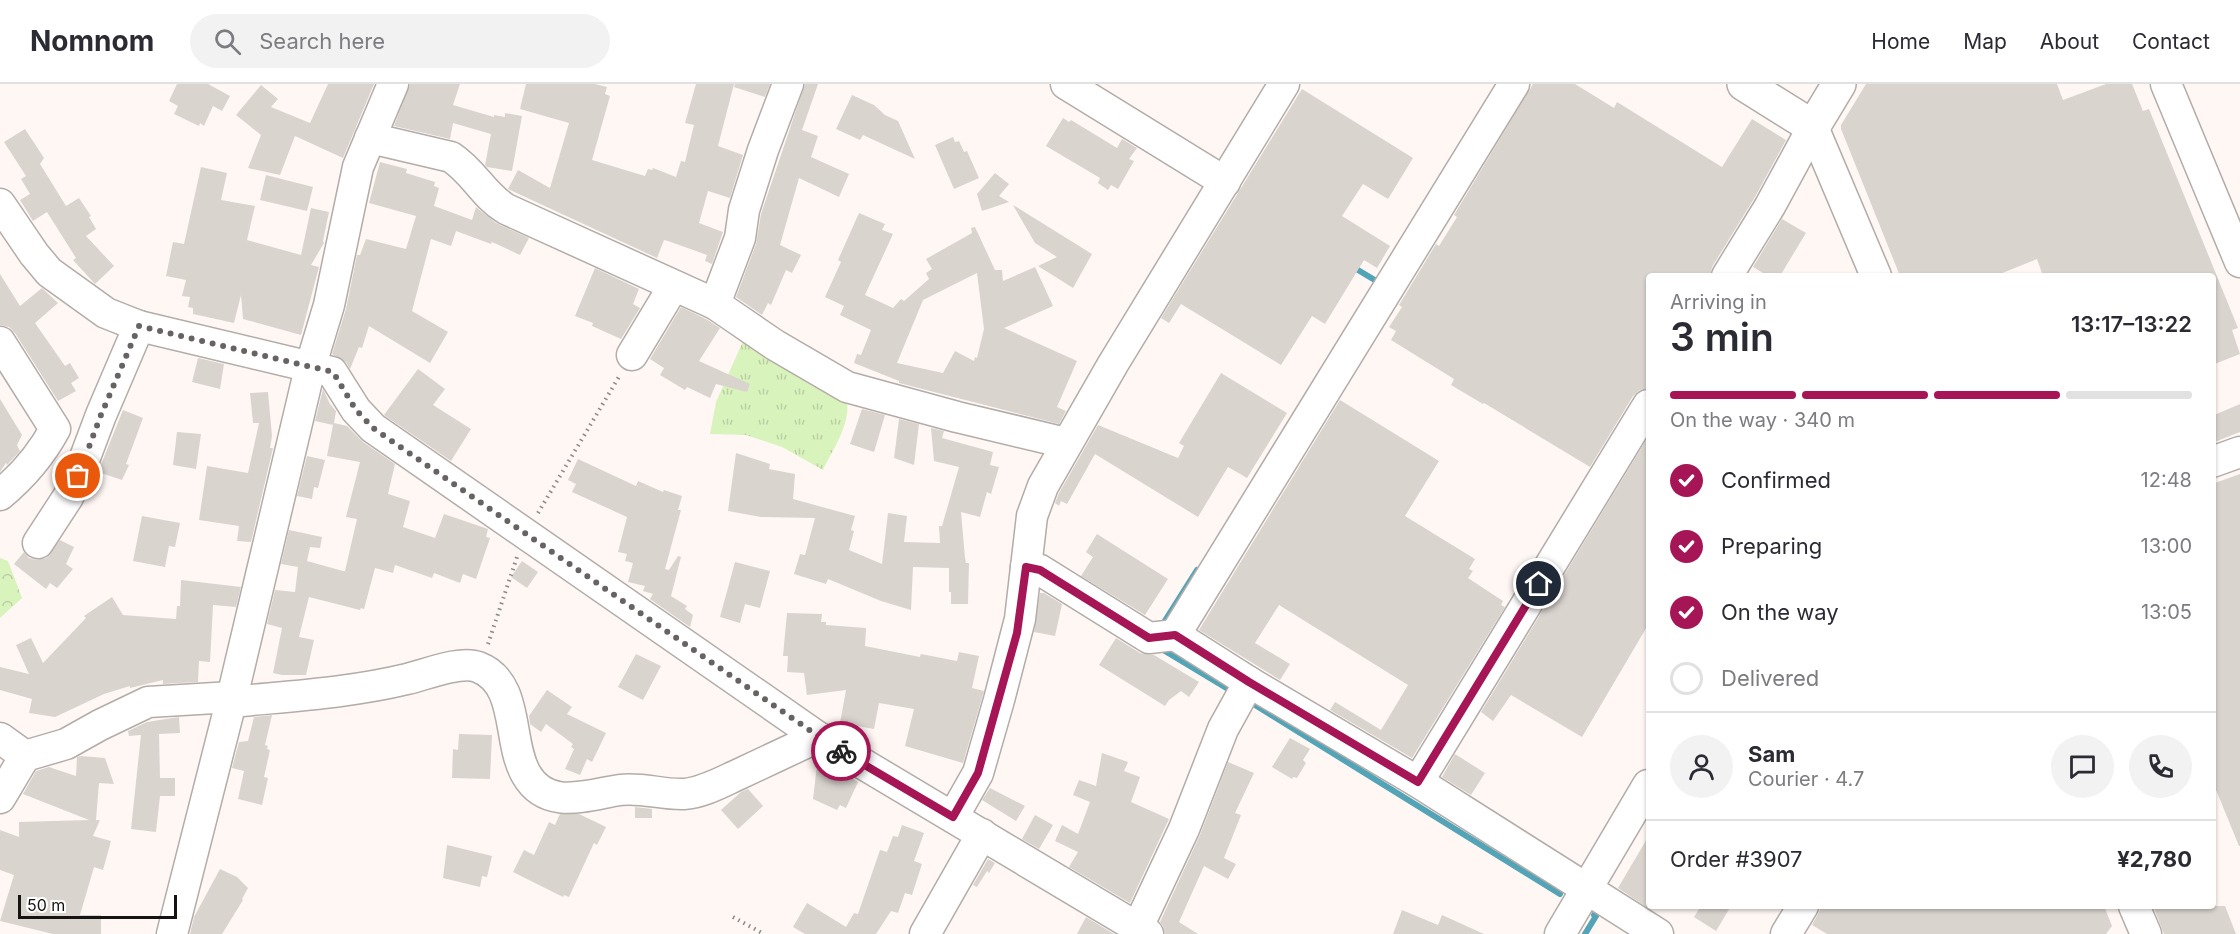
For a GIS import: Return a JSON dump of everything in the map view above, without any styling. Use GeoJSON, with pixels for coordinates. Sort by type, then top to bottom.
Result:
{"type":"FeatureCollection","features":[{"type":"Feature","properties":{"kind":"main road"},"geometry":{"type":"LineString","coordinates":[[1744,84],[1813,127],[1839,84]]}},
{"type":"Feature","properties":{"kind":"street"},"geometry":{"type":"LineString","coordinates":[[172,934],[231,700],[310,368],[329,305],[358,167],[393,84]]}},
{"type":"Feature","properties":{"kind":"street"},"geometry":{"type":"LineString","coordinates":[[715,304],[741,238],[744,210],[763,150],[788,84]]}},
{"type":"Feature","properties":{"kind":"street"},"geometry":{"type":"LineString","coordinates":[[1066,84],[1222,187]]}},
{"type":"Feature","properties":{"kind":"street"},"geometry":{"type":"LineString","coordinates":[[953,817],[978,773],[1017,633],[1032,516],[1043,486],[1066,443],[1284,84]]}},
{"type":"Feature","properties":{"kind":"street"},"geometry":{"type":"LineString","coordinates":[[1163,636],[1514,84]]}},
{"type":"Feature","properties":{"kind":"street"},"geometry":{"type":"LineString","coordinates":[[2166,84],[2240,262]]}},
{"type":"Feature","properties":{"kind":"street"},"geometry":{"type":"LineString","coordinates":[[1730,273],[1813,127]]}},
{"type":"Feature","properties":{"kind":"street"},"geometry":{"type":"LineString","coordinates":[[1813,127],[1875,273]]}},
{"type":"Feature","properties":{"kind":"street"},"geometry":{"type":"LineString","coordinates":[[370,138],[451,157],[463,165],[491,200],[506,209],[673,287],[715,304],[775,345],[847,387],[957,417],[1066,443]]}},
{"type":"Feature","properties":{"kind":"street"},"geometry":{"type":"LineString","coordinates":[[0,204],[33,254],[48,272],[106,313],[139,326],[333,372],[356,410],[373,428],[525,534],[818,736],[1143,931],[1223,729],[1244,692]]}},
{"type":"Feature","properties":{"kind":"street"},"geometry":{"type":"LineString","coordinates":[[632,355],[673,287]]}},
{"type":"Feature","properties":{"kind":"street"},"geometry":{"type":"LineString","coordinates":[[38,543],[68,497],[78,476],[139,326]]}},
{"type":"Feature","properties":{"kind":"street"},"geometry":{"type":"LineString","coordinates":[[0,342],[55,429],[43,452],[0,495]]}},
{"type":"Feature","properties":{"kind":"street"},"geometry":{"type":"LineString","coordinates":[[1418,782],[1646,408]]}},
{"type":"Feature","properties":{"kind":"street"},"geometry":{"type":"LineString","coordinates":[[2216,461],[2240,452]]}},
{"type":"Feature","properties":{"kind":"street"},"geometry":{"type":"LineString","coordinates":[[1026,567],[1040,570],[1163,636],[1244,692],[1418,782],[1658,934]]}},
{"type":"Feature","properties":{"kind":"street"},"geometry":{"type":"LineString","coordinates":[[0,798],[25,756],[66,744],[148,702],[231,700],[352,690],[469,664],[490,673],[504,692],[526,775],[550,797],[566,798],[623,790],[686,794],[709,788],[732,778],[818,736]]}},
{"type":"Feature","properties":{"kind":"street"},"geometry":{"type":"LineString","coordinates":[[0,738],[25,756]]}},
{"type":"Feature","properties":{"kind":"street"},"geometry":{"type":"LineString","coordinates":[[1560,934],[1646,788]]}},
{"type":"Feature","properties":{"kind":"street"},"geometry":{"type":"LineString","coordinates":[[925,934],[982,834]]}},
{"type":"Feature","properties":{"kind":"street"},"geometry":{"type":"LineString","coordinates":[[1786,934],[1801,909]]}},
{"type":"Feature","properties":{"kind":"path"},"geometry":{"type":"LineString","coordinates":[[480,668],[525,534],[632,355]]}},
{"type":"Feature","properties":{"kind":"path"},"geometry":{"type":"LineString","coordinates":[[733,917],[764,934]]}},
{"type":"Feature","properties":{"kind":"green space"},"geometry":{"type":"Polygon","coordinates":[[[747,332],[846,397],[847,416],[837,444],[823,470],[782,447],[746,435],[710,434],[716,402],[747,332]]]}},
{"type":"Feature","properties":{"kind":"green space"},"geometry":{"type":"Polygon","coordinates":[[[0,558],[8,561],[22,598],[0,618],[0,558]]]}},
{"type":"Feature","properties":{"kind":"building"},"geometry":{"type":"Polygon","coordinates":[[[177,84],[208,84],[230,96],[222,111],[213,106],[204,126],[200,123],[199,126],[174,114],[178,106],[169,101],[177,84]]]}},
{"type":"Feature","properties":{"kind":"building"},"geometry":{"type":"Polygon","coordinates":[[[328,84],[374,84],[343,158],[295,136],[280,175],[248,168],[261,135],[236,115],[261,85],[278,99],[271,107],[310,123],[328,84]]]}},
{"type":"Feature","properties":{"kind":"building"},"geometry":{"type":"Polygon","coordinates":[[[410,84],[460,84],[453,105],[494,117],[494,115],[505,117],[505,113],[522,116],[512,171],[485,165],[491,134],[453,123],[450,139],[394,126],[410,84]]]}},
{"type":"Feature","properties":{"kind":"building"},"geometry":{"type":"Polygon","coordinates":[[[526,84],[595,84],[607,87],[605,94],[610,96],[592,160],[645,176],[648,169],[653,168],[676,177],[681,161],[685,162],[694,125],[685,123],[696,84],[734,84],[718,146],[743,155],[730,198],[708,191],[699,223],[723,232],[712,264],[705,261],[707,255],[664,240],[657,258],[508,189],[518,170],[550,188],[569,123],[520,109],[526,84]]]}},
{"type":"Feature","properties":{"kind":"building"},"geometry":{"type":"Polygon","coordinates":[[[735,84],[770,84],[765,97],[734,87],[735,84]]]}},
{"type":"Feature","properties":{"kind":"building"},"geometry":{"type":"Polygon","coordinates":[[[805,84],[818,84],[802,130],[818,136],[811,157],[849,174],[839,197],[799,178],[780,245],[801,255],[792,273],[786,270],[771,305],[768,303],[762,315],[736,297],[756,244],[761,214],[805,84]]]}},
{"type":"Feature","properties":{"kind":"building"},"geometry":{"type":"Polygon","coordinates":[[[1533,84],[1575,84],[1614,108],[1617,102],[1722,167],[1752,119],[1786,140],[1711,273],[1646,273],[1646,388],[1633,396],[1590,467],[1451,385],[1454,379],[1391,340],[1396,331],[1389,327],[1402,307],[1399,305],[1436,244],[1439,246],[1457,217],[1454,215],[1533,84]]]}},
{"type":"Feature","properties":{"kind":"building"},"geometry":{"type":"Polygon","coordinates":[[[1866,84],[2057,84],[2063,100],[2106,84],[2132,84],[2143,111],[2149,109],[2216,273],[2042,273],[2037,259],[2002,273],[1899,273],[1841,125],[1866,84]]]}},
{"type":"Feature","properties":{"kind":"building"},"geometry":{"type":"Polygon","coordinates":[[[1302,89],[1413,158],[1388,199],[1363,184],[1342,216],[1390,246],[1377,268],[1364,260],[1325,324],[1312,316],[1281,365],[1181,304],[1169,323],[1161,318],[1302,89]]]}},
{"type":"Feature","properties":{"kind":"building"},"geometry":{"type":"Polygon","coordinates":[[[852,95],[874,105],[885,115],[898,121],[915,159],[863,135],[860,140],[836,129],[852,95]]]}},
{"type":"Feature","properties":{"kind":"building"},"geometry":{"type":"Polygon","coordinates":[[[1063,118],[1069,122],[1071,120],[1117,148],[1122,139],[1137,148],[1129,159],[1134,161],[1118,189],[1111,185],[1108,190],[1098,183],[1100,178],[1046,146],[1063,118]]]}},
{"type":"Feature","properties":{"kind":"building"},"geometry":{"type":"Polygon","coordinates":[[[25,129],[44,158],[40,164],[66,206],[79,198],[91,216],[89,217],[96,229],[86,236],[114,266],[95,284],[73,260],[76,258],[47,212],[33,221],[20,200],[30,194],[21,179],[26,176],[4,142],[25,129]]]}},
{"type":"Feature","properties":{"kind":"building"},"geometry":{"type":"Polygon","coordinates":[[[953,137],[955,142],[959,141],[964,152],[967,151],[979,178],[954,189],[935,145],[953,137]]]}},
{"type":"Feature","properties":{"kind":"building"},"geometry":{"type":"Polygon","coordinates":[[[380,162],[407,169],[406,173],[435,182],[434,186],[439,188],[434,206],[472,220],[476,207],[496,223],[529,238],[520,255],[492,242],[491,244],[456,231],[451,246],[431,239],[412,311],[448,332],[430,363],[369,326],[362,348],[359,347],[350,369],[346,362],[332,354],[346,309],[357,255],[360,255],[366,239],[406,249],[416,216],[369,203],[380,162]]]}},
{"type":"Feature","properties":{"kind":"building"},"geometry":{"type":"Polygon","coordinates":[[[201,167],[227,173],[221,200],[255,206],[247,240],[301,255],[311,208],[329,212],[324,243],[311,265],[319,267],[301,335],[243,319],[241,295],[234,323],[193,314],[193,308],[188,307],[190,297],[182,296],[186,280],[166,276],[173,242],[184,244],[201,167]]]}},
{"type":"Feature","properties":{"kind":"building"},"geometry":{"type":"Polygon","coordinates":[[[995,173],[1009,184],[999,196],[1009,202],[982,211],[977,194],[995,173]]]}},
{"type":"Feature","properties":{"kind":"building"},"geometry":{"type":"Polygon","coordinates":[[[266,175],[313,187],[307,211],[260,200],[266,175]]]}},
{"type":"Feature","properties":{"kind":"building"},"geometry":{"type":"Polygon","coordinates":[[[1013,205],[1092,254],[1073,288],[1038,266],[1057,257],[1035,243],[1013,205]]]}},
{"type":"Feature","properties":{"kind":"building"},"geometry":{"type":"Polygon","coordinates":[[[859,213],[885,224],[882,230],[893,234],[865,295],[893,308],[901,299],[904,301],[929,279],[926,273],[932,269],[926,259],[972,233],[971,228],[975,227],[995,270],[1002,270],[1003,281],[1035,267],[1053,306],[1004,328],[1077,361],[1057,407],[1066,411],[1059,424],[899,383],[899,381],[854,363],[857,354],[861,355],[871,330],[840,315],[844,306],[825,297],[841,262],[838,260],[859,213]],[[977,273],[923,300],[897,363],[943,373],[955,351],[974,361],[975,357],[977,358],[984,329],[977,273]]]}},
{"type":"Feature","properties":{"kind":"building"},"geometry":{"type":"Polygon","coordinates":[[[1782,219],[1806,233],[1782,273],[1763,273],[1753,267],[1782,219]]]}},
{"type":"Feature","properties":{"kind":"building"},"geometry":{"type":"Polygon","coordinates":[[[595,268],[639,289],[633,304],[640,308],[621,339],[575,316],[595,268]]]}},
{"type":"Feature","properties":{"kind":"building"},"geometry":{"type":"Polygon","coordinates":[[[0,274],[20,306],[42,288],[58,303],[35,323],[65,366],[70,363],[79,378],[71,383],[76,391],[58,401],[15,333],[9,327],[0,325],[0,274]]]}},
{"type":"Feature","properties":{"kind":"building"},"geometry":{"type":"Polygon","coordinates":[[[2216,274],[2238,328],[2232,330],[2240,354],[2216,363],[2216,274]]]}},
{"type":"Feature","properties":{"kind":"building"},"geometry":{"type":"Polygon","coordinates":[[[681,307],[720,328],[699,361],[750,384],[747,392],[716,384],[710,398],[687,387],[685,390],[660,375],[664,368],[650,359],[681,307]]]}},
{"type":"Feature","properties":{"kind":"building"},"geometry":{"type":"Polygon","coordinates":[[[198,358],[224,364],[220,389],[192,382],[198,358]]]}},
{"type":"Feature","properties":{"kind":"building"},"geometry":{"type":"Polygon","coordinates":[[[418,369],[445,389],[433,405],[471,429],[451,461],[384,415],[418,369]]]}},
{"type":"Feature","properties":{"kind":"building"},"geometry":{"type":"Polygon","coordinates":[[[1221,373],[1287,413],[1247,478],[1228,467],[1198,517],[1095,454],[1067,504],[1061,501],[1059,506],[1055,503],[1098,425],[1178,458],[1184,446],[1179,443],[1221,373]]]}},
{"type":"Feature","properties":{"kind":"building"},"geometry":{"type":"Polygon","coordinates":[[[323,389],[336,411],[334,423],[347,426],[363,442],[395,464],[388,494],[410,501],[403,527],[435,538],[444,514],[488,529],[486,537],[490,538],[476,579],[463,574],[460,583],[434,573],[432,578],[395,565],[393,573],[375,568],[364,609],[360,610],[309,597],[299,637],[314,640],[306,675],[282,675],[273,673],[282,628],[267,624],[275,590],[295,592],[298,567],[281,564],[289,530],[322,537],[320,548],[310,547],[307,561],[345,571],[357,519],[346,517],[360,462],[327,456],[333,425],[315,421],[323,389]]]}},
{"type":"Feature","properties":{"kind":"building"},"geometry":{"type":"Polygon","coordinates":[[[268,392],[272,436],[270,448],[273,448],[251,542],[237,541],[239,526],[199,520],[207,466],[248,473],[259,423],[253,423],[250,393],[268,392]]]}},
{"type":"Feature","properties":{"kind":"building"},"geometry":{"type":"Polygon","coordinates":[[[0,399],[22,435],[17,445],[20,451],[7,465],[6,463],[0,472],[0,399]]]}},
{"type":"Feature","properties":{"kind":"building"},"geometry":{"type":"Polygon","coordinates":[[[1340,400],[1439,461],[1405,516],[1475,559],[1469,569],[1473,571],[1468,578],[1503,601],[1501,605],[1505,607],[1412,758],[1330,710],[1335,702],[1381,730],[1408,685],[1279,605],[1255,643],[1290,664],[1280,680],[1199,630],[1340,400]]]}},
{"type":"Feature","properties":{"kind":"building"},"geometry":{"type":"Polygon","coordinates":[[[2240,404],[2240,432],[2216,441],[2216,414],[2240,404]]]}},
{"type":"Feature","properties":{"kind":"building"},"geometry":{"type":"Polygon","coordinates":[[[862,409],[885,415],[874,452],[850,444],[862,409]]]}},
{"type":"Feature","properties":{"kind":"building"},"geometry":{"type":"Polygon","coordinates":[[[123,410],[143,418],[126,464],[129,465],[122,480],[98,472],[123,410]]]}},
{"type":"Feature","properties":{"kind":"building"},"geometry":{"type":"Polygon","coordinates":[[[899,419],[919,424],[914,465],[894,458],[899,419]]]}},
{"type":"Feature","properties":{"kind":"building"},"geometry":{"type":"Polygon","coordinates":[[[931,428],[944,431],[942,438],[993,452],[990,465],[999,467],[991,494],[987,492],[980,517],[961,512],[965,558],[966,563],[969,563],[968,604],[951,604],[949,568],[913,567],[911,610],[881,601],[828,579],[826,584],[794,574],[800,554],[805,555],[815,518],[761,517],[728,511],[736,453],[770,464],[769,469],[795,474],[793,499],[855,516],[849,550],[882,564],[888,513],[907,516],[904,542],[940,543],[939,526],[942,526],[959,467],[934,461],[931,428]]]}},
{"type":"Feature","properties":{"kind":"building"},"geometry":{"type":"Polygon","coordinates":[[[177,432],[201,434],[196,469],[173,465],[177,432]]]}},
{"type":"Feature","properties":{"kind":"building"},"geometry":{"type":"Polygon","coordinates":[[[1646,440],[1646,628],[1582,737],[1511,695],[1493,721],[1481,712],[1646,440]]]}},
{"type":"Feature","properties":{"kind":"building"},"geometry":{"type":"Polygon","coordinates":[[[307,456],[325,460],[318,488],[314,487],[312,499],[297,496],[307,456]]]}},
{"type":"Feature","properties":{"kind":"building"},"geometry":{"type":"Polygon","coordinates":[[[578,459],[636,486],[638,481],[663,492],[664,490],[682,496],[678,510],[681,510],[665,569],[669,570],[678,556],[681,557],[671,596],[687,606],[685,609],[693,615],[690,627],[650,599],[653,594],[643,591],[645,586],[628,582],[633,563],[625,561],[627,554],[618,552],[627,517],[572,492],[576,484],[568,480],[578,459]]]}},
{"type":"Feature","properties":{"kind":"building"},"geometry":{"type":"Polygon","coordinates":[[[2240,474],[2240,846],[2216,790],[2216,483],[2240,474]]]}},
{"type":"Feature","properties":{"kind":"building"},"geometry":{"type":"Polygon","coordinates":[[[142,516],[180,523],[175,547],[169,546],[165,567],[133,561],[142,516]]]}},
{"type":"Feature","properties":{"kind":"building"},"geometry":{"type":"Polygon","coordinates":[[[1097,534],[1168,579],[1145,615],[1081,576],[1093,557],[1086,552],[1097,534]]]}},
{"type":"Feature","properties":{"kind":"building"},"geometry":{"type":"Polygon","coordinates":[[[60,540],[74,547],[66,564],[73,569],[57,588],[50,583],[46,589],[14,564],[24,552],[29,558],[36,560],[46,558],[60,540]]]}},
{"type":"Feature","properties":{"kind":"building"},"geometry":{"type":"Polygon","coordinates":[[[522,561],[538,572],[527,588],[511,577],[522,561]]]}},
{"type":"Feature","properties":{"kind":"building"},"geometry":{"type":"Polygon","coordinates":[[[735,562],[770,571],[760,608],[745,604],[740,623],[720,617],[735,562]]]}},
{"type":"Feature","properties":{"kind":"building"},"geometry":{"type":"Polygon","coordinates":[[[181,580],[241,587],[236,607],[213,605],[210,662],[199,661],[198,682],[163,684],[163,680],[130,688],[130,686],[104,694],[55,717],[29,713],[32,699],[0,690],[0,667],[29,674],[16,645],[31,638],[43,663],[86,618],[84,616],[112,597],[123,615],[176,619],[177,606],[180,606],[181,580]]]}},
{"type":"Feature","properties":{"kind":"building"},"geometry":{"type":"Polygon","coordinates":[[[1040,593],[1062,604],[1055,636],[1034,632],[1040,593]]]}},
{"type":"Feature","properties":{"kind":"building"},"geometry":{"type":"Polygon","coordinates":[[[787,613],[822,614],[821,622],[826,622],[826,625],[866,628],[865,646],[920,657],[921,654],[957,661],[959,652],[979,656],[972,688],[984,691],[963,763],[905,746],[914,709],[879,703],[874,729],[840,723],[846,690],[807,695],[804,673],[787,672],[788,656],[783,656],[787,613]]]}},
{"type":"Feature","properties":{"kind":"building"},"geometry":{"type":"Polygon","coordinates":[[[1116,638],[1140,653],[1154,655],[1199,682],[1189,697],[1181,691],[1165,706],[1099,665],[1116,638]]]}},
{"type":"Feature","properties":{"kind":"building"},"geometry":{"type":"Polygon","coordinates":[[[636,654],[661,666],[643,700],[618,687],[636,654]]]}},
{"type":"Feature","properties":{"kind":"building"},"geometry":{"type":"Polygon","coordinates":[[[547,690],[572,707],[567,714],[606,733],[592,762],[587,759],[580,775],[565,769],[574,749],[571,747],[573,744],[546,724],[541,732],[530,724],[529,716],[547,690]]]}},
{"type":"Feature","properties":{"kind":"building"},"geometry":{"type":"Polygon","coordinates":[[[272,715],[265,745],[270,750],[264,777],[268,778],[262,805],[238,799],[244,771],[232,768],[239,742],[248,741],[254,717],[272,715]]]}},
{"type":"Feature","properties":{"kind":"building"},"geometry":{"type":"Polygon","coordinates":[[[179,717],[180,733],[159,734],[160,778],[175,778],[175,796],[160,796],[156,832],[131,829],[141,735],[129,736],[128,731],[147,722],[179,717]]]}},
{"type":"Feature","properties":{"kind":"building"},"geometry":{"type":"Polygon","coordinates":[[[459,734],[492,735],[490,779],[452,778],[453,749],[458,750],[459,734]]]}},
{"type":"Feature","properties":{"kind":"building"},"geometry":{"type":"Polygon","coordinates":[[[1290,738],[1310,749],[1303,760],[1306,763],[1297,778],[1292,779],[1272,767],[1290,738]]]}},
{"type":"Feature","properties":{"kind":"building"},"geometry":{"type":"Polygon","coordinates":[[[1102,753],[1128,762],[1124,771],[1140,777],[1131,802],[1169,819],[1130,903],[1069,867],[1078,852],[1055,841],[1062,825],[1078,834],[1090,802],[1073,795],[1079,780],[1096,786],[1102,753]]]}},
{"type":"Feature","properties":{"kind":"building"},"geometry":{"type":"Polygon","coordinates":[[[1455,754],[1485,773],[1471,795],[1442,777],[1455,754]]]}},
{"type":"Feature","properties":{"kind":"building"},"geometry":{"type":"Polygon","coordinates":[[[77,757],[105,758],[114,784],[99,783],[96,820],[100,820],[93,836],[111,841],[103,870],[94,867],[80,915],[101,915],[101,934],[53,934],[0,921],[14,875],[0,870],[0,830],[19,837],[19,822],[89,820],[23,794],[36,771],[49,767],[76,776],[77,757]]]}},
{"type":"Feature","properties":{"kind":"building"},"geometry":{"type":"Polygon","coordinates":[[[818,757],[858,782],[846,808],[840,805],[837,810],[813,799],[818,757]]]}},
{"type":"Feature","properties":{"kind":"building"},"geometry":{"type":"Polygon","coordinates":[[[1228,762],[1254,773],[1235,813],[1241,815],[1224,858],[1236,864],[1228,879],[1204,866],[1179,922],[1198,934],[1165,934],[1160,922],[1200,835],[1228,762]]]}},
{"type":"Feature","properties":{"kind":"building"},"geometry":{"type":"Polygon","coordinates":[[[990,788],[1025,806],[1016,821],[982,800],[990,788]]]}},
{"type":"Feature","properties":{"kind":"building"},"geometry":{"type":"Polygon","coordinates":[[[748,789],[763,806],[738,829],[721,810],[741,792],[748,789]]]}},
{"type":"Feature","properties":{"kind":"building"},"geometry":{"type":"Polygon","coordinates":[[[635,807],[652,809],[652,818],[635,818],[635,807]]]}},
{"type":"Feature","properties":{"kind":"building"},"geometry":{"type":"Polygon","coordinates":[[[560,814],[579,814],[606,827],[597,845],[594,843],[569,897],[564,895],[563,897],[513,872],[524,850],[534,855],[549,822],[555,825],[560,814]]]}},
{"type":"Feature","properties":{"kind":"building"},"geometry":{"type":"Polygon","coordinates":[[[1035,815],[1053,825],[1039,849],[1022,839],[1035,815]]]}},
{"type":"Feature","properties":{"kind":"building"},"geometry":{"type":"Polygon","coordinates":[[[902,825],[924,833],[914,861],[922,864],[912,895],[905,893],[898,913],[891,911],[876,934],[805,934],[793,927],[807,903],[846,927],[854,913],[858,914],[880,850],[887,852],[893,836],[898,837],[902,825]]]}},
{"type":"Feature","properties":{"kind":"building"},"geometry":{"type":"Polygon","coordinates":[[[1646,840],[1646,907],[1618,888],[1646,840]]]}},
{"type":"Feature","properties":{"kind":"building"},"geometry":{"type":"Polygon","coordinates":[[[447,845],[492,856],[487,877],[482,876],[480,887],[443,878],[447,845]]]}},
{"type":"Feature","properties":{"kind":"building"},"geometry":{"type":"Polygon","coordinates":[[[988,859],[995,863],[977,887],[973,885],[988,859]]]}},
{"type":"Feature","properties":{"kind":"building"},"geometry":{"type":"Polygon","coordinates":[[[220,869],[237,877],[248,888],[243,900],[222,934],[190,934],[194,917],[220,869]]]}},
{"type":"Feature","properties":{"kind":"building"},"geometry":{"type":"Polygon","coordinates":[[[2216,906],[2225,906],[2236,934],[2164,934],[2154,909],[2216,909],[2216,906]]]}},
{"type":"Feature","properties":{"kind":"building"},"geometry":{"type":"Polygon","coordinates":[[[1699,909],[1729,909],[1716,931],[1694,917],[1699,909]]]}},
{"type":"Feature","properties":{"kind":"building"},"geometry":{"type":"Polygon","coordinates":[[[1820,909],[2105,909],[2112,926],[2106,934],[1827,934],[1812,925],[1820,909]]]}},
{"type":"Feature","properties":{"kind":"building"},"geometry":{"type":"Polygon","coordinates":[[[1402,910],[1438,925],[1442,915],[1484,934],[1393,934],[1402,910]]]}},
{"type":"Feature","properties":{"kind":"building"},"geometry":{"type":"Polygon","coordinates":[[[1086,917],[1114,934],[1077,934],[1086,917]]]}},
{"type":"Feature","properties":{"kind":"waterway"},"geometry":{"type":"LineString","coordinates":[[1353,267],[1378,282],[1375,287]]}},
{"type":"Feature","properties":{"kind":"waterway"},"geometry":{"type":"LineString","coordinates":[[1161,627],[1197,570]]}},
{"type":"Feature","properties":{"kind":"waterway"},"geometry":{"type":"LineString","coordinates":[[1160,648],[1233,692]]}},
{"type":"Feature","properties":{"kind":"waterway"},"geometry":{"type":"LineString","coordinates":[[1247,700],[1560,894]]}},
{"type":"Feature","properties":{"kind":"waterway"},"geometry":{"type":"LineString","coordinates":[[1585,934],[1596,916],[1594,915]]}},
{"type":"Feature","properties":{"kind":"way so far"},"geometry":{"type":"LineString","coordinates":[[78,476],[139,326],[333,372],[356,410],[373,428],[841,751]]}},
{"type":"Feature","properties":{"kind":"route"},"geometry":{"type":"LineString","coordinates":[[841,751],[953,817],[978,773],[1017,633],[1026,567],[1040,570],[1149,638],[1175,635],[1249,682],[1418,782],[1539,584]]}}]}
